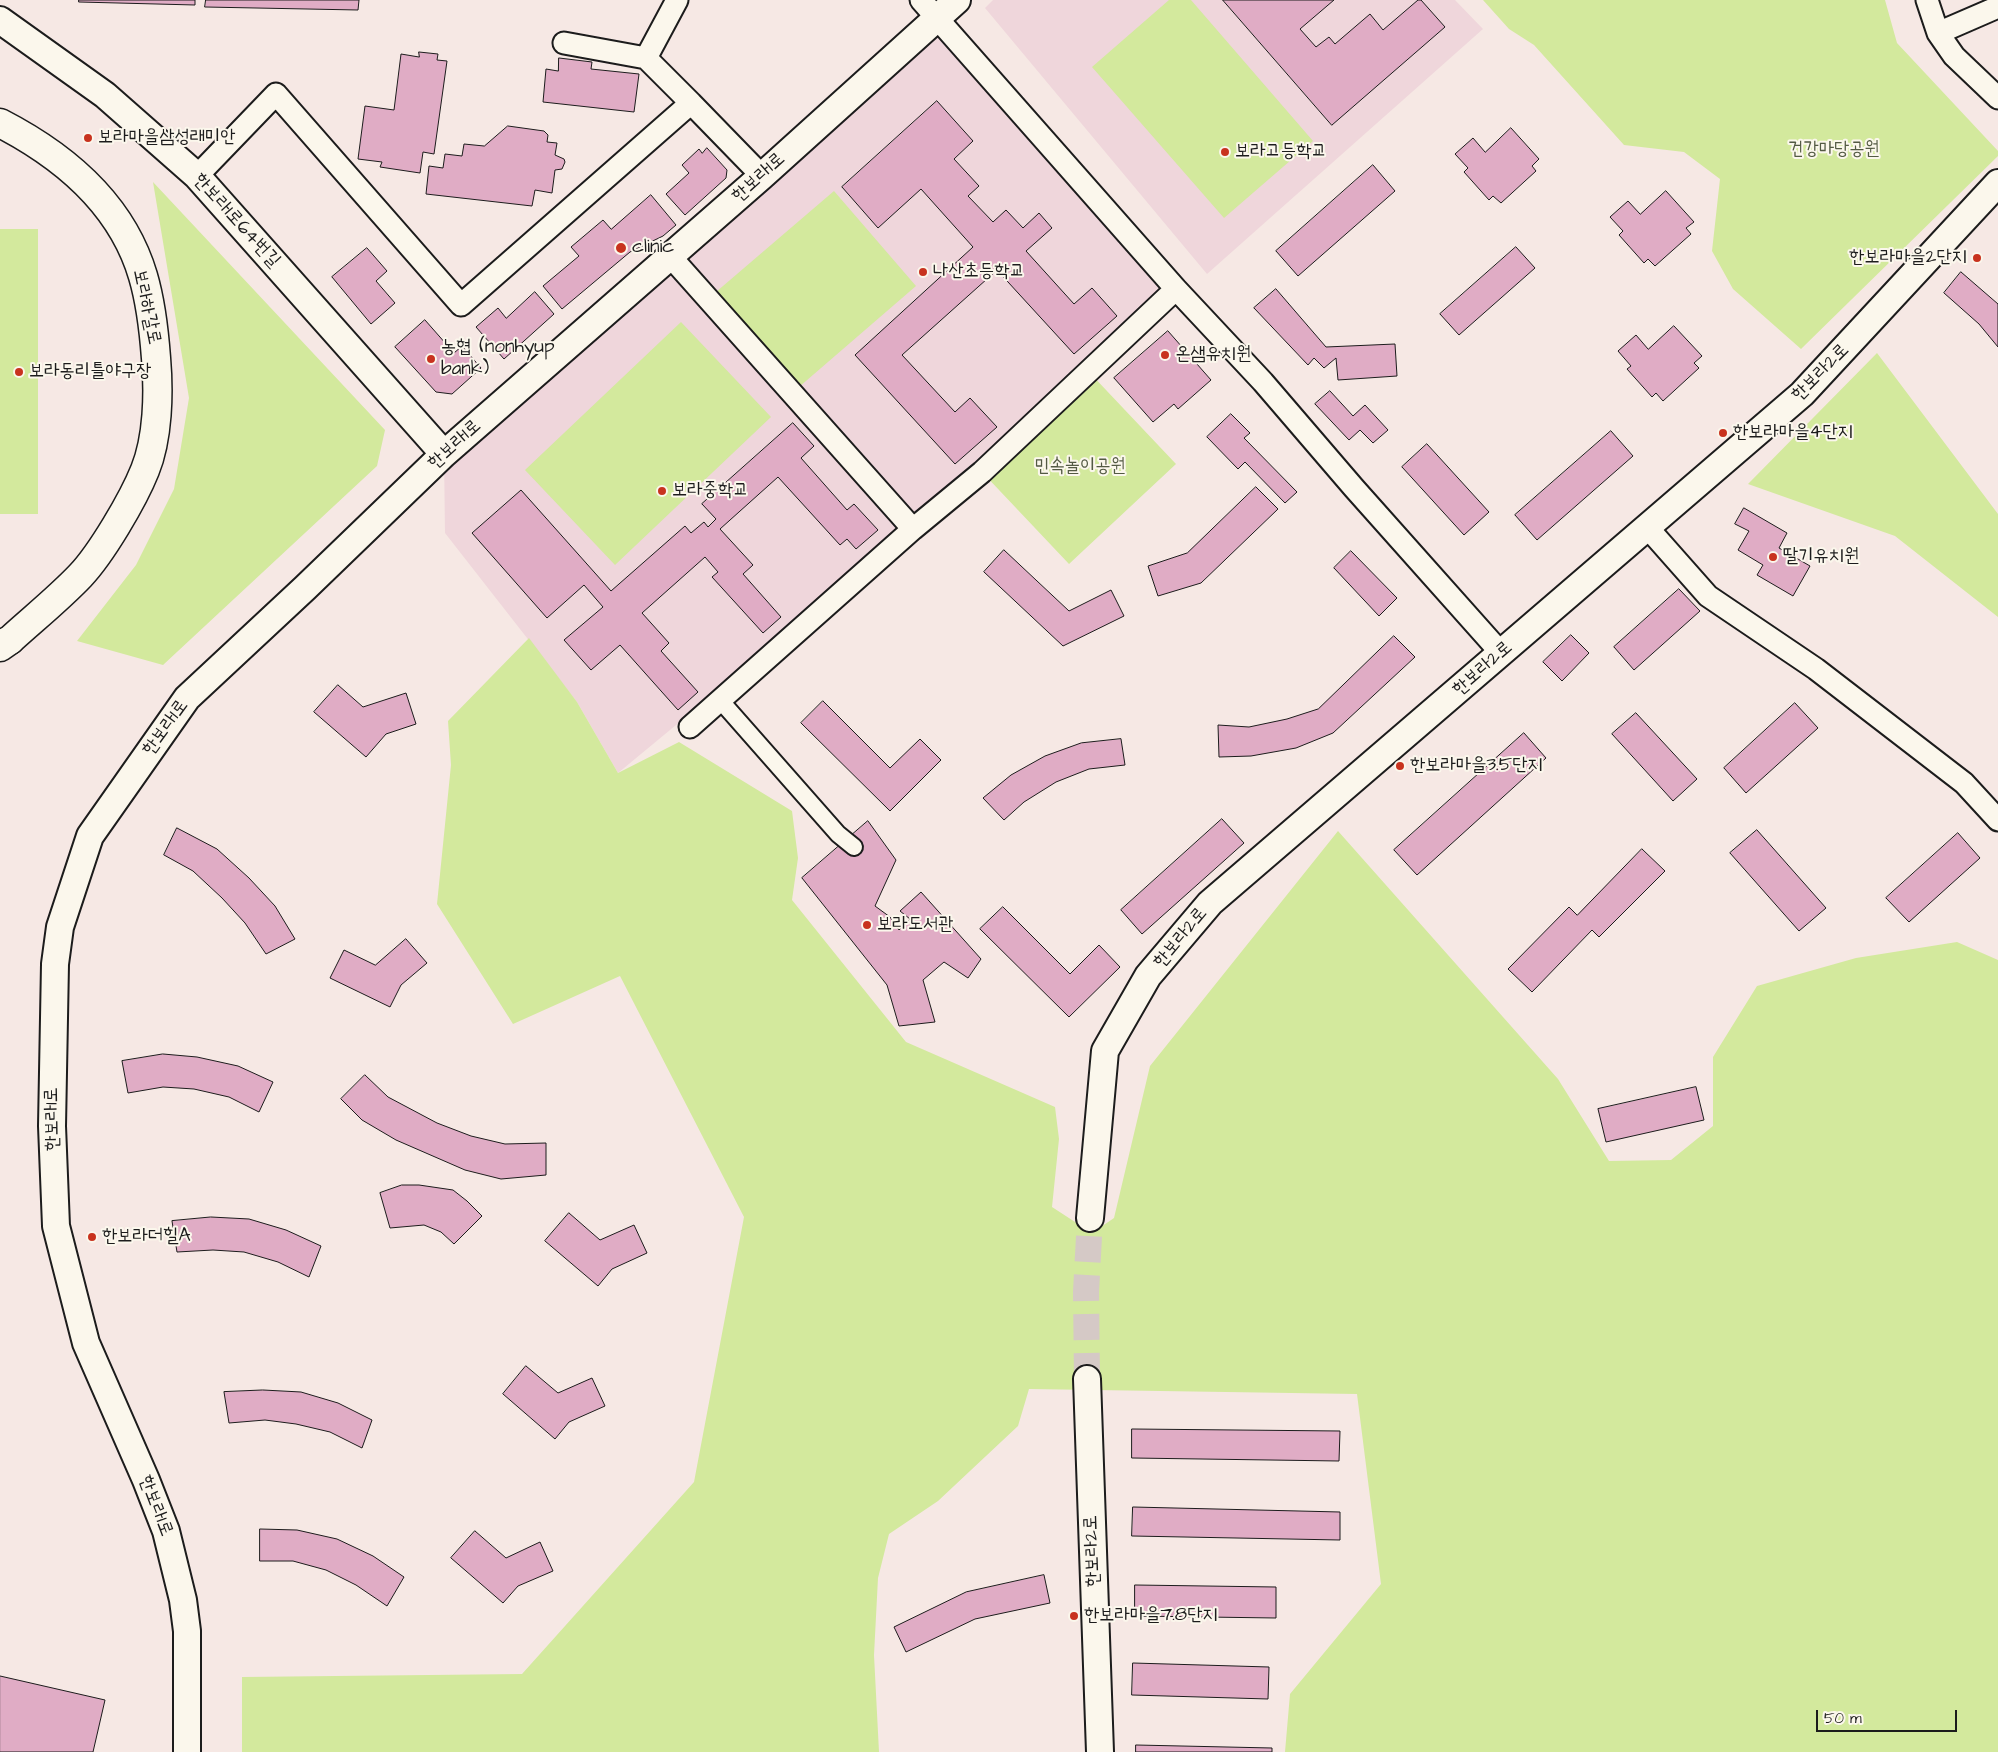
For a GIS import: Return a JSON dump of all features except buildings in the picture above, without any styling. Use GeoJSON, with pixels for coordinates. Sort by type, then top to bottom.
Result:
{"type":"FeatureCollection","features":[{"type":"Feature","properties":{"kind":"main road","name":"보라하갈로"},"geometry":{"type":"LineString","coordinates":[[0,124],[34,141],[70,168],[103,202],[126,236],[143,276],[153,324],[157,372],[156,418],[145,470],[111,533],[80,576],[3,644]]}},
{"type":"Feature","properties":{"kind":"street"},"geometry":{"type":"LineString","coordinates":[[646,58],[677,0]]}},
{"type":"Feature","properties":{"kind":"street"},"geometry":{"type":"LineString","coordinates":[[921,0],[1176,289],[1263,382],[1500,654]]}},
{"type":"Feature","properties":{"kind":"street","name":"한보라1로"},"geometry":{"type":"LineString","coordinates":[[187,1752],[187,1631],[183,1600],[166,1531],[146,1480],[86,1343],[56,1226],[52,1126],[52,1032],[55,964],[60,927],[90,836],[187,698],[444,454],[762,176],[957,0]]}},
{"type":"Feature","properties":{"kind":"street"},"geometry":{"type":"LineString","coordinates":[[1927,0],[1938,33],[1954,56],[1998,98]]}},
{"type":"Feature","properties":{"kind":"street"},"geometry":{"type":"LineString","coordinates":[[1938,33],[1998,7]]}},
{"type":"Feature","properties":{"kind":"street","name":"한보라1로64번길"},"geometry":{"type":"LineString","coordinates":[[0,20],[105,94],[197,176],[444,454]]}},
{"type":"Feature","properties":{"kind":"street"},"geometry":{"type":"LineString","coordinates":[[564,43],[646,58],[762,176]]}},
{"type":"Feature","properties":{"kind":"street"},"geometry":{"type":"LineString","coordinates":[[197,176],[276,94],[461,305],[691,103]]}},
{"type":"Feature","properties":{"kind":"street","name":"한보라2로"},"geometry":{"type":"LineString","coordinates":[[1090,1218],[1105,1051],[1148,976],[1210,903],[1802,394],[1998,183]]}},
{"type":"Feature","properties":{"kind":"street"},"geometry":{"type":"LineString","coordinates":[[670,256],[913,529]]}},
{"type":"Feature","properties":{"kind":"street"},"geometry":{"type":"LineString","coordinates":[[690,727],[913,529],[982,472],[1176,289]]}},
{"type":"Feature","properties":{"kind":"street"},"geometry":{"type":"LineString","coordinates":[[1647,527],[1708,596],[1816,670],[1964,783],[1998,820]]}},
{"type":"Feature","properties":{"kind":"street"},"geometry":{"type":"LineString","coordinates":[[720,700],[838,834],[854,847]]}},
{"type":"Feature","properties":{"kind":"street","name":"한보라2로"},"geometry":{"type":"LineString","coordinates":[[1087,1379],[1100,1752]]}},
{"type":"Feature","properties":{"kind":"shaded area","name":"보라고등학교"},"geometry":{"type":"Polygon","coordinates":[[[993,0],[1455,0],[1483,29],[1207,274],[985,8],[993,0]]]}},
{"type":"Feature","properties":{"kind":"shaded area"},"geometry":{"type":"Polygon","coordinates":[[[937,21],[1176,289],[982,472],[618,773],[577,702],[445,533],[444,454],[937,21]]]}},
{"type":"Feature","properties":{"kind":"green space"},"geometry":{"type":"Polygon","coordinates":[[[1169,0],[1191,0],[1313,141],[1224,218],[1092,67],[1169,0]]]}},
{"type":"Feature","properties":{"kind":"green space","name":"건강마당공원"},"geometry":{"type":"Polygon","coordinates":[[[1483,0],[1885,0],[1897,43],[1998,151],[1998,156],[1801,349],[1733,289],[1712,251],[1720,179],[1684,152],[1624,145],[1534,45],[1509,29],[1483,0]]]}},
{"type":"Feature","properties":{"kind":"green space"},"geometry":{"type":"Polygon","coordinates":[[[153,182],[385,430],[377,466],[163,665],[77,641],[136,565],[174,489],[189,398],[153,182]]]}},
{"type":"Feature","properties":{"kind":"green space"},"geometry":{"type":"Polygon","coordinates":[[[834,191],[916,286],[799,387],[716,292],[834,191]]]}},
{"type":"Feature","properties":{"kind":"green space","name":"보라동리틀야구장"},"geometry":{"type":"Polygon","coordinates":[[[0,229],[38,229],[38,514],[0,514],[0,229]]]}},
{"type":"Feature","properties":{"kind":"green space"},"geometry":{"type":"Polygon","coordinates":[[[681,322],[771,417],[615,565],[525,470],[681,322]]]}},
{"type":"Feature","properties":{"kind":"green space"},"geometry":{"type":"Polygon","coordinates":[[[1877,353],[1998,514],[1998,617],[1895,536],[1748,484],[1877,353]]]}},
{"type":"Feature","properties":{"kind":"green space","name":"민속놀이공원"},"geometry":{"type":"Polygon","coordinates":[[[1089,372],[1176,464],[1069,564],[982,472],[1089,372]]]}},
{"type":"Feature","properties":{"kind":"green space"},"geometry":{"type":"Polygon","coordinates":[[[529,638],[577,702],[618,773],[679,742],[792,811],[798,858],[792,900],[906,1042],[1055,1107],[1059,1139],[1052,1207],[1092,1233],[1114,1218],[1150,1066],[1338,831],[1558,1079],[1609,1161],[1671,1160],[1713,1126],[1713,1057],[1757,986],[1856,958],[1957,942],[1998,960],[1998,1752],[1285,1752],[1290,1694],[1381,1584],[1357,1394],[1029,1389],[1018,1426],[938,1501],[889,1534],[878,1578],[874,1655],[879,1752],[242,1752],[242,1677],[522,1674],[694,1482],[744,1217],[620,976],[513,1024],[437,904],[451,765],[448,721],[529,638]]]}},
{"type":"Feature","properties":{"kind":"tunnel"},"geometry":{"type":"LineString","coordinates":[[1087,1379],[1086,1292],[1090,1218]]}},
{"type":"Feature","properties":{"kind":"place","name":"보라마을삼성래미안"},"geometry":{"type":"Point","coordinates":[88,138]}},
{"type":"Feature","properties":{"kind":"place","name":"보라고등학교"},"geometry":{"type":"Point","coordinates":[1225,152]}},
{"type":"Feature","properties":{"kind":"place","name":"clinic"},"geometry":{"type":"Point","coordinates":[621,248]}},
{"type":"Feature","properties":{"kind":"place","name":"한보라마을2단지"},"geometry":{"type":"Point","coordinates":[1977,258]}},
{"type":"Feature","properties":{"kind":"place","name":"나산초등학교"},"geometry":{"type":"Point","coordinates":[923,272]}},
{"type":"Feature","properties":{"kind":"place","name":"온샘유치원"},"geometry":{"type":"Point","coordinates":[1165,355]}},
{"type":"Feature","properties":{"kind":"place","name":"농협 (nonhyup bank)"},"geometry":{"type":"Point","coordinates":[431,359]}},
{"type":"Feature","properties":{"kind":"place","name":"보라동리틀야구장"},"geometry":{"type":"Point","coordinates":[19,372]}},
{"type":"Feature","properties":{"kind":"place","name":"한보라마을4단지"},"geometry":{"type":"Point","coordinates":[1723,433]}},
{"type":"Feature","properties":{"kind":"place","name":"보라중학교"},"geometry":{"type":"Point","coordinates":[662,491]}},
{"type":"Feature","properties":{"kind":"place","name":"딸기유치원"},"geometry":{"type":"Point","coordinates":[1773,557]}},
{"type":"Feature","properties":{"kind":"place","name":"한보라마을3.5단지"},"geometry":{"type":"Point","coordinates":[1400,766]}},
{"type":"Feature","properties":{"kind":"place","name":"보라도서관"},"geometry":{"type":"Point","coordinates":[867,925]}},
{"type":"Feature","properties":{"kind":"place","name":"한보라더힐A"},"geometry":{"type":"Point","coordinates":[92,1237]}},
{"type":"Feature","properties":{"kind":"place","name":"한보라마을7.8단지"},"geometry":{"type":"Point","coordinates":[1074,1616]}}]}
